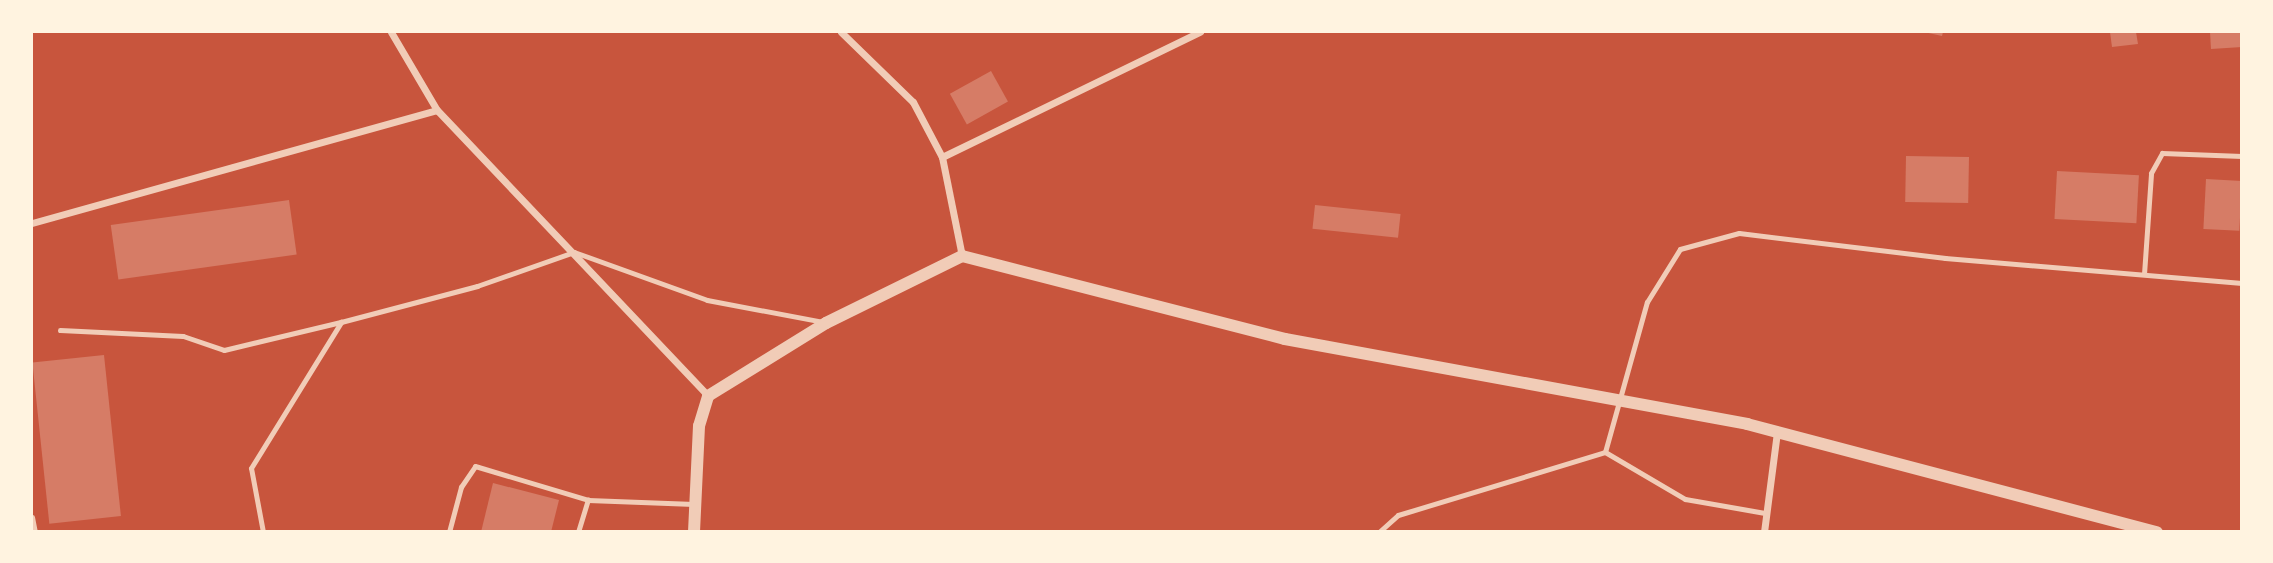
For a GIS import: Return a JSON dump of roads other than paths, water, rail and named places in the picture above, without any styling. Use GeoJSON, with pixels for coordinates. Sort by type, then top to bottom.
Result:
{"type":"FeatureCollection","features":[{"type":"Feature","properties":{"kind":"street"},"geometry":{"type":"LineString","coordinates":[[391,32],[437,110],[708,396]]}},
{"type":"Feature","properties":{"kind":"street"},"geometry":{"type":"LineString","coordinates":[[841,32],[913,102],[942,157],[962,256]]}},
{"type":"Feature","properties":{"kind":"street"},"geometry":{"type":"LineString","coordinates":[[942,157],[1200,32]]}},
{"type":"Feature","properties":{"kind":"street"},"geometry":{"type":"LineString","coordinates":[[32,223],[437,110]]}},
{"type":"Feature","properties":{"kind":"street"},"geometry":{"type":"LineString","coordinates":[[694,531],[699,426],[708,396],[827,323],[962,256],[1285,339],[1777,432],[2157,531]]}},
{"type":"Feature","properties":{"kind":"street"},"geometry":{"type":"LineString","coordinates":[[1764,531],[1777,432]]}},
{"type":"Feature","properties":{"kind":"lane"},"geometry":{"type":"LineString","coordinates":[[2144,274],[2151,173],[2162,153],[2242,156]]}},
{"type":"Feature","properties":{"kind":"lane"},"geometry":{"type":"LineString","coordinates":[[1605,452],[1647,302],[1680,249],[1739,233],[1945,258],[2242,283]]}},
{"type":"Feature","properties":{"kind":"lane"},"geometry":{"type":"LineString","coordinates":[[60,330],[183,336],[225,350],[477,286],[574,252],[707,300],[827,323]]}},
{"type":"Feature","properties":{"kind":"lane"},"geometry":{"type":"LineString","coordinates":[[263,531],[251,468],[341,322]]}},
{"type":"Feature","properties":{"kind":"lane"},"geometry":{"type":"LineString","coordinates":[[1380,531],[1398,515],[1605,452],[1685,499],[1765,513]]}},
{"type":"Feature","properties":{"kind":"lane"},"geometry":{"type":"LineString","coordinates":[[450,531],[461,487],[475,466],[587,500],[697,504]]}},
{"type":"Feature","properties":{"kind":"lane"},"geometry":{"type":"LineString","coordinates":[[578,531],[587,500]]}},
{"type":"Feature","properties":{"kind":"lane"},"geometry":{"type":"LineString","coordinates":[[32,517],[35,531]]}}]}
